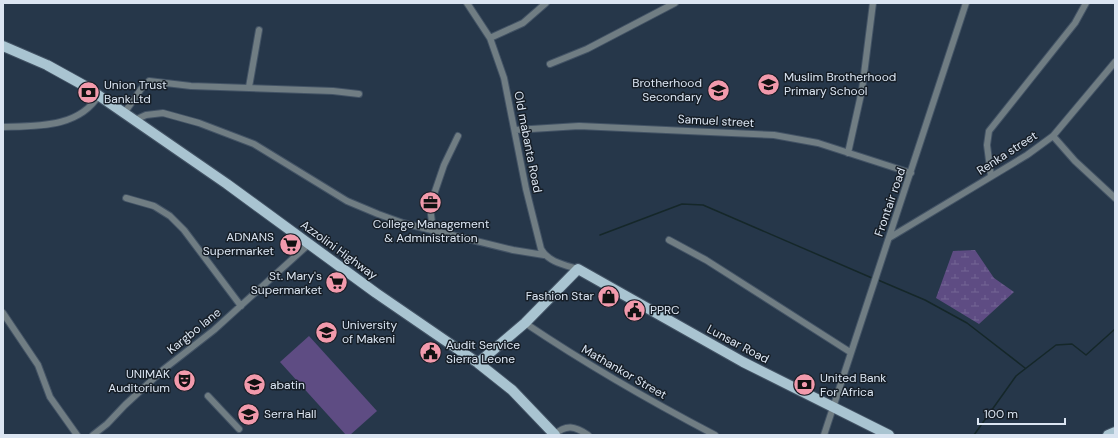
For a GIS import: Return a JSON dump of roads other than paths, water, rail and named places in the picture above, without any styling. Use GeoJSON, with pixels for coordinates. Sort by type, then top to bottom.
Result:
{"type":"FeatureCollection","features":[{"type":"Feature","properties":{"kind":"main road","name":"Azzolini Highway"},"geometry":{"type":"LineString","coordinates":[[3,46],[47,65],[125,112],[478,363],[512,390],[554,435]]}},
{"type":"Feature","properties":{"kind":"main road"},"geometry":{"type":"LineString","coordinates":[[478,363],[525,323],[578,269]]}},
{"type":"Feature","properties":{"kind":"main road","name":"Lunsar Road"},"geometry":{"type":"LineString","coordinates":[[578,269],[702,340],[889,435]]}},
{"type":"Feature","properties":{"kind":"main road"},"geometry":{"type":"LineString","coordinates":[[1108,435],[1115,432]]}},
{"type":"Feature","properties":{"kind":"street","name":"Old mabanta Road"},"geometry":{"type":"LineString","coordinates":[[467,3],[490,38],[504,78],[538,240],[544,255]]}},
{"type":"Feature","properties":{"kind":"street"},"geometry":{"type":"LineString","coordinates":[[490,38],[523,23],[546,3]]}},
{"type":"Feature","properties":{"kind":"street"},"geometry":{"type":"LineString","coordinates":[[550,64],[587,50],[675,3]]}},
{"type":"Feature","properties":{"kind":"street"},"geometry":{"type":"LineString","coordinates":[[848,153],[862,90],[873,3]]}},
{"type":"Feature","properties":{"kind":"street","name":"Frontair road"},"geometry":{"type":"LineString","coordinates":[[824,435],[850,352],[911,173],[966,3]]}},
{"type":"Feature","properties":{"kind":"street"},"geometry":{"type":"LineString","coordinates":[[991,176],[986,138],[989,131],[1074,23],[1086,3]]}},
{"type":"Feature","properties":{"kind":"street"},"geometry":{"type":"LineString","coordinates":[[249,87],[259,30]]}},
{"type":"Feature","properties":{"kind":"street","name":"Renka street"},"geometry":{"type":"LineString","coordinates":[[889,238],[991,176],[1053,136],[1115,62]]}},
{"type":"Feature","properties":{"kind":"street"},"geometry":{"type":"LineString","coordinates":[[125,112],[141,89],[149,81],[191,86],[249,87],[359,94]]}},
{"type":"Feature","properties":{"kind":"street"},"geometry":{"type":"LineString","coordinates":[[3,127],[57,123],[90,107],[99,95]]}},
{"type":"Feature","properties":{"kind":"street"},"geometry":{"type":"LineString","coordinates":[[135,120],[154,113],[163,113],[229,134],[254,144],[276,156],[347,201],[403,223],[513,250],[544,255],[578,269]]}},
{"type":"Feature","properties":{"kind":"street","name":"Samuel street"},"geometry":{"type":"LineString","coordinates":[[515,130],[579,126],[774,135],[818,143],[911,173]]}},
{"type":"Feature","properties":{"kind":"street"},"geometry":{"type":"LineString","coordinates":[[433,231],[430,206],[441,173],[458,136]]}},
{"type":"Feature","properties":{"kind":"street"},"geometry":{"type":"LineString","coordinates":[[1053,136],[1075,161],[1115,198]]}},
{"type":"Feature","properties":{"kind":"street"},"geometry":{"type":"LineString","coordinates":[[126,198],[154,206],[170,216],[184,230],[242,306]]}},
{"type":"Feature","properties":{"kind":"street"},"geometry":{"type":"LineString","coordinates":[[670,240],[706,260],[850,352]]}},
{"type":"Feature","properties":{"kind":"street","name":"Kargbo lane"},"geometry":{"type":"LineString","coordinates":[[93,435],[107,424],[124,405],[164,369],[242,306],[309,244]]}},
{"type":"Feature","properties":{"kind":"street"},"geometry":{"type":"LineString","coordinates":[[3,313],[38,365],[50,397],[77,435]]}},
{"type":"Feature","properties":{"kind":"street","name":"Mathankor Street"},"geometry":{"type":"LineString","coordinates":[[525,323],[631,389],[715,435]]}},
{"type":"Feature","properties":{"kind":"street"},"geometry":{"type":"LineString","coordinates":[[208,396],[239,429]]}},
{"type":"Feature","properties":{"kind":"street"},"geometry":{"type":"LineString","coordinates":[[554,435],[567,426],[573,427],[588,435]]}},
{"type":"Feature","properties":{"kind":"waterway"},"geometry":{"type":"LineString","coordinates":[[600,235],[682,204],[703,205],[872,278]]}},
{"type":"Feature","properties":{"kind":"waterway"},"geometry":{"type":"LineString","coordinates":[[878,280],[925,300],[967,323],[1025,368]]}},
{"type":"Feature","properties":{"kind":"waterway"},"geometry":{"type":"LineString","coordinates":[[974,435],[1016,376],[1056,345],[1072,344],[1086,355],[1115,329]]}},
{"type":"Feature","properties":{"kind":"place","name":"Muslim Brotherhood Primary School"},"geometry":{"type":"Point","coordinates":[769,84]}},
{"type":"Feature","properties":{"kind":"place","name":"Brotherhood Secondary"},"geometry":{"type":"Point","coordinates":[718,90]}},
{"type":"Feature","properties":{"kind":"place","name":"Union Trust Bank.Ltd"},"geometry":{"type":"Point","coordinates":[88,92]}},
{"type":"Feature","properties":{"kind":"place","name":"College Management & Administration"},"geometry":{"type":"Point","coordinates":[431,203]}},
{"type":"Feature","properties":{"kind":"place","name":"ADNANS Supermarket"},"geometry":{"type":"Point","coordinates":[290,244]}},
{"type":"Feature","properties":{"kind":"place","name":"St. Mary's Supermarket"},"geometry":{"type":"Point","coordinates":[337,283]}},
{"type":"Feature","properties":{"kind":"place","name":"Fashion Star"},"geometry":{"type":"Point","coordinates":[609,296]}},
{"type":"Feature","properties":{"kind":"place","name":"PPRC"},"geometry":{"type":"Point","coordinates":[635,310]}},
{"type":"Feature","properties":{"kind":"place","name":"University of Makeni"},"geometry":{"type":"Point","coordinates":[326,332]}},
{"type":"Feature","properties":{"kind":"place","name":"Audit Service Sierra Leone"},"geometry":{"type":"Point","coordinates":[431,352]}},
{"type":"Feature","properties":{"kind":"place","name":"UNIMAK Auditorium"},"geometry":{"type":"Point","coordinates":[185,381]}},
{"type":"Feature","properties":{"kind":"place","name":"abatin"},"geometry":{"type":"Point","coordinates":[254,385]}},
{"type":"Feature","properties":{"kind":"place","name":"United Bank For Africa"},"geometry":{"type":"Point","coordinates":[804,385]}},
{"type":"Feature","properties":{"kind":"place","name":"Serra Hall"},"geometry":{"type":"Point","coordinates":[249,414]}}]}
